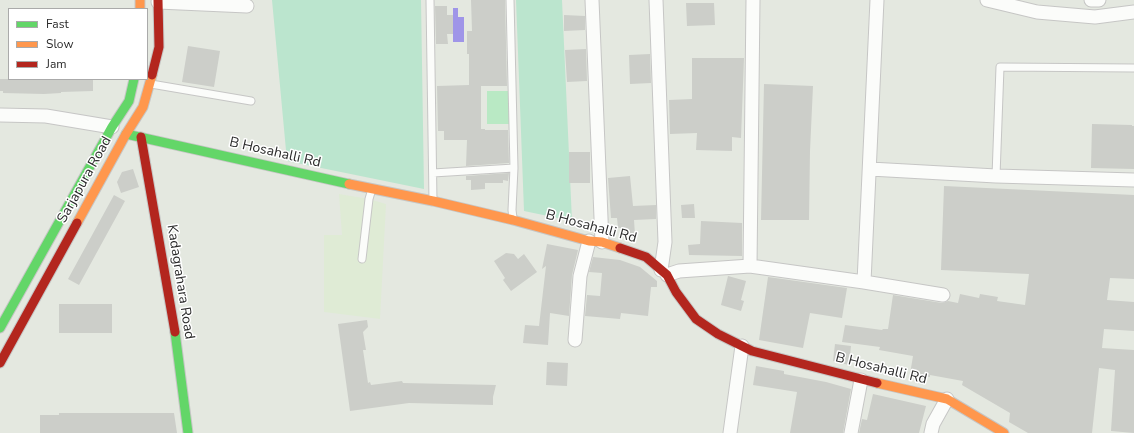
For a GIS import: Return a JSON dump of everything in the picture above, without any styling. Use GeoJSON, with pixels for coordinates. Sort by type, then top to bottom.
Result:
{"type":"FeatureCollection","features":[{"type":"Feature","properties":{"kind":"street"},"geometry":{"type":"LineString","coordinates":[[575,340],[580,276],[596,241],[592,0]]}},
{"type":"Feature","properties":{"kind":"street"},"geometry":{"type":"LineString","coordinates":[[656,0],[665,242],[664,273],[750,266],[943,295]]}},
{"type":"Feature","properties":{"kind":"street"},"geometry":{"type":"LineString","coordinates":[[750,266],[753,0]]}},
{"type":"Feature","properties":{"kind":"street"},"geometry":{"type":"LineString","coordinates":[[864,282],[877,0]]}},
{"type":"Feature","properties":{"kind":"street"},"geometry":{"type":"LineString","coordinates":[[987,0],[1044,13],[1095,17],[1134,12]]}},
{"type":"Feature","properties":{"kind":"street"},"geometry":{"type":"LineString","coordinates":[[1091,0],[1099,0]]}},
{"type":"Feature","properties":{"kind":"street"},"geometry":{"type":"LineString","coordinates":[[158,1],[247,6]]}},
{"type":"Feature","properties":{"kind":"street","name":"Sarjapura Road"},"geometry":{"type":"LineString","coordinates":[[0,363],[126,134],[143,107],[159,47],[158,1]]}},
{"type":"Feature","properties":{"kind":"street","name":"Sarjapura Road"},"geometry":{"type":"LineString","coordinates":[[0,328],[128,101],[134,80]]}},
{"type":"Feature","properties":{"kind":"street"},"geometry":{"type":"LineString","coordinates":[[0,115],[46,116],[112,127]]}},
{"type":"Feature","properties":{"kind":"street","name":"B Hosahalli Rd"},"geometry":{"type":"LineString","coordinates":[[126,134],[372,189],[433,201],[596,241],[646,257],[664,273],[696,319],[718,334],[752,351],[861,380],[948,399],[1004,433]]}},
{"type":"Feature","properties":{"kind":"street","name":"Kadagrahara Road"},"geometry":{"type":"LineString","coordinates":[[141,137],[172,312],[188,433]]}},
{"type":"Feature","properties":{"kind":"street"},"geometry":{"type":"LineString","coordinates":[[870,169],[996,176],[1134,180]]}},
{"type":"Feature","properties":{"kind":"street"},"geometry":{"type":"LineString","coordinates":[[730,433],[742,346]]}},
{"type":"Feature","properties":{"kind":"street"},"geometry":{"type":"LineString","coordinates":[[851,433],[861,380]]}},
{"type":"Feature","properties":{"kind":"street"},"geometry":{"type":"LineString","coordinates":[[931,433],[933,424],[948,399]]}},
{"type":"Feature","properties":{"kind":"lane"},"geometry":{"type":"LineString","coordinates":[[430,0],[433,201]]}},
{"type":"Feature","properties":{"kind":"lane"},"geometry":{"type":"LineString","coordinates":[[510,0],[514,168],[513,220]]}},
{"type":"Feature","properties":{"kind":"lane"},"geometry":{"type":"LineString","coordinates":[[996,176],[1000,67],[1134,68]]}},
{"type":"Feature","properties":{"kind":"lane"},"geometry":{"type":"LineString","coordinates":[[149,84],[251,102]]}},
{"type":"Feature","properties":{"kind":"lane"},"geometry":{"type":"LineString","coordinates":[[433,173],[514,168]]}},
{"type":"Feature","properties":{"kind":"lane"},"geometry":{"type":"LineString","coordinates":[[362,259],[372,189]]}},
{"type":"Feature","properties":{"kind":"shaded area"},"geometry":{"type":"Polygon","coordinates":[[[272,0],[421,0],[424,189],[287,161],[272,0]]]}},
{"type":"Feature","properties":{"kind":"shaded area"},"geometry":{"type":"Polygon","coordinates":[[[516,0],[562,0],[572,221],[524,211],[516,0]]]}},
{"type":"Feature","properties":{"kind":"shaded area"},"geometry":{"type":"Polygon","coordinates":[[[453,8],[458,8],[458,17],[464,17],[464,42],[453,42],[453,8]]]}},
{"type":"Feature","properties":{"kind":"shaded area"},"geometry":{"type":"Polygon","coordinates":[[[339,194],[369,199],[386,204],[380,319],[324,312],[324,235],[342,235],[339,194]]]}},
{"type":"Feature","properties":{"kind":"green space"},"geometry":{"type":"Polygon","coordinates":[[[487,91],[509,91],[509,124],[487,124],[487,91]]]}},
{"type":"Feature","properties":{"kind":"building"},"geometry":{"type":"Polygon","coordinates":[[[471,0],[505,0],[507,86],[481,86],[481,129],[508,130],[509,163],[466,166],[467,140],[444,140],[444,131],[438,131],[437,86],[469,85],[467,31],[472,31],[471,0]]]}},
{"type":"Feature","properties":{"kind":"building"},"geometry":{"type":"Polygon","coordinates":[[[686,3],[714,3],[715,25],[687,26],[686,3]]]}},
{"type":"Feature","properties":{"kind":"building"},"geometry":{"type":"Polygon","coordinates":[[[435,6],[447,6],[447,15],[453,15],[453,34],[447,34],[448,44],[436,44],[435,6]]]}},
{"type":"Feature","properties":{"kind":"building"},"geometry":{"type":"Polygon","coordinates":[[[564,15],[585,16],[585,30],[564,31],[564,15]]]}},
{"type":"Feature","properties":{"kind":"building"},"geometry":{"type":"Polygon","coordinates":[[[188,46],[220,51],[214,87],[182,82],[188,46]]]}},
{"type":"Feature","properties":{"kind":"building"},"geometry":{"type":"Polygon","coordinates":[[[586,49],[587,81],[567,82],[565,50],[586,49]]]}},
{"type":"Feature","properties":{"kind":"building"},"geometry":{"type":"Polygon","coordinates":[[[650,54],[651,83],[630,84],[629,55],[650,54]]]}},
{"type":"Feature","properties":{"kind":"building"},"geometry":{"type":"Polygon","coordinates":[[[692,58],[744,58],[741,138],[732,137],[732,151],[696,150],[697,133],[670,134],[669,100],[692,99],[692,58]]]}},
{"type":"Feature","properties":{"kind":"building"},"geometry":{"type":"Polygon","coordinates":[[[0,79],[93,80],[93,91],[44,94],[3,93],[3,91],[0,91],[0,79]]]}},
{"type":"Feature","properties":{"kind":"building"},"geometry":{"type":"Polygon","coordinates":[[[764,84],[813,86],[809,220],[761,220],[764,84]]]}},
{"type":"Feature","properties":{"kind":"building"},"geometry":{"type":"Polygon","coordinates":[[[1092,124],[1134,126],[1134,169],[1091,168],[1092,124]]]}},
{"type":"Feature","properties":{"kind":"building"},"geometry":{"type":"Polygon","coordinates":[[[569,152],[590,152],[590,183],[569,183],[569,152]]]}},
{"type":"Feature","properties":{"kind":"building"},"geometry":{"type":"Polygon","coordinates":[[[133,169],[139,187],[121,193],[117,182],[122,172],[133,169]]]}},
{"type":"Feature","properties":{"kind":"building"},"geometry":{"type":"Polygon","coordinates":[[[509,173],[508,181],[503,180],[503,183],[485,183],[485,189],[471,190],[471,180],[466,180],[466,176],[509,173]]]}},
{"type":"Feature","properties":{"kind":"building"},"geometry":{"type":"Polygon","coordinates":[[[630,176],[633,206],[656,205],[656,219],[634,220],[635,235],[625,236],[624,228],[618,228],[617,218],[611,218],[608,178],[630,176]]]}},
{"type":"Feature","properties":{"kind":"building"},"geometry":{"type":"Polygon","coordinates":[[[944,186],[1134,195],[1134,279],[1110,278],[1107,300],[1134,302],[1134,331],[1104,329],[1102,348],[1134,350],[1134,433],[1111,431],[1115,370],[1099,368],[1092,433],[1028,433],[1009,422],[1010,413],[962,385],[963,381],[930,375],[930,377],[910,374],[913,356],[879,350],[880,347],[842,342],[845,325],[882,330],[888,329],[893,295],[942,303],[948,301],[958,303],[960,294],[979,298],[980,294],[998,297],[997,301],[1025,305],[1029,274],[941,270],[944,186]]]}},
{"type":"Feature","properties":{"kind":"building"},"geometry":{"type":"Polygon","coordinates":[[[114,195],[125,201],[79,285],[68,279],[114,195]]]}},
{"type":"Feature","properties":{"kind":"building"},"geometry":{"type":"Polygon","coordinates":[[[694,204],[695,218],[682,218],[681,205],[694,204]]]}},
{"type":"Feature","properties":{"kind":"building"},"geometry":{"type":"Polygon","coordinates":[[[701,221],[742,223],[742,256],[689,255],[688,245],[700,244],[701,221]]]}},
{"type":"Feature","properties":{"kind":"building"},"geometry":{"type":"Polygon","coordinates":[[[547,244],[578,250],[572,275],[569,316],[550,313],[548,345],[523,343],[525,325],[539,326],[546,266],[542,269],[547,244]]]}},
{"type":"Feature","properties":{"kind":"building"},"geometry":{"type":"Polygon","coordinates":[[[506,253],[514,254],[518,259],[524,254],[537,272],[511,291],[503,280],[505,278],[494,261],[506,253]]]}},
{"type":"Feature","properties":{"kind":"building"},"geometry":{"type":"Polygon","coordinates":[[[593,257],[620,260],[640,267],[657,281],[657,287],[651,287],[648,316],[621,313],[620,319],[585,316],[587,295],[600,296],[602,273],[589,272],[593,257]]]}},
{"type":"Feature","properties":{"kind":"building"},"geometry":{"type":"Polygon","coordinates":[[[728,276],[746,281],[741,300],[744,301],[741,311],[721,305],[728,276]]]}},
{"type":"Feature","properties":{"kind":"building"},"geometry":{"type":"Polygon","coordinates":[[[768,277],[847,288],[842,318],[810,313],[803,348],[759,340],[768,277]]]}},
{"type":"Feature","properties":{"kind":"building"},"geometry":{"type":"Polygon","coordinates":[[[59,304],[112,304],[112,333],[59,333],[59,304]]]}},
{"type":"Feature","properties":{"kind":"building"},"geometry":{"type":"Polygon","coordinates":[[[367,320],[368,327],[363,332],[366,350],[363,350],[368,383],[370,382],[371,385],[402,381],[403,383],[496,385],[493,405],[409,403],[350,411],[338,324],[367,320]]]}},
{"type":"Feature","properties":{"kind":"building"},"geometry":{"type":"Polygon","coordinates":[[[835,344],[851,346],[849,365],[833,361],[835,344]]]}},
{"type":"Feature","properties":{"kind":"building"},"geometry":{"type":"Polygon","coordinates":[[[547,362],[568,363],[567,386],[546,385],[547,362]]]}},
{"type":"Feature","properties":{"kind":"building"},"geometry":{"type":"Polygon","coordinates":[[[756,366],[784,371],[784,374],[826,382],[851,389],[843,433],[790,433],[797,392],[753,385],[756,366]]]}},
{"type":"Feature","properties":{"kind":"building"},"geometry":{"type":"Polygon","coordinates":[[[873,394],[926,406],[919,433],[859,433],[862,419],[867,420],[873,394]]]}},
{"type":"Feature","properties":{"kind":"building"},"geometry":{"type":"Polygon","coordinates":[[[59,413],[174,413],[177,433],[40,433],[40,415],[59,415],[59,413]]]}},
{"type":"Feature","properties":{"kind":"traffic: fast"},"geometry":{"type":"LineString","coordinates":[[0,328],[112,127],[129,101],[134,80]]}},
{"type":"Feature","properties":{"kind":"traffic: fast"},"geometry":{"type":"LineString","coordinates":[[126,134],[349,184]]}},
{"type":"Feature","properties":{"kind":"traffic: fast"},"geometry":{"type":"LineString","coordinates":[[175,332],[188,433]]}},
{"type":"Feature","properties":{"kind":"traffic: slow"},"geometry":{"type":"LineString","coordinates":[[140,0],[140,8]]}},
{"type":"Feature","properties":{"kind":"traffic: slow"},"geometry":{"type":"LineString","coordinates":[[77,223],[126,134],[143,107],[152,75]]}},
{"type":"Feature","properties":{"kind":"traffic: slow"},"geometry":{"type":"LineString","coordinates":[[349,184],[433,201],[513,220],[589,241],[602,242],[620,248]]}},
{"type":"Feature","properties":{"kind":"traffic: slow"},"geometry":{"type":"LineString","coordinates":[[877,383],[947,399],[1004,433]]}},
{"type":"Feature","properties":{"kind":"traffic: jam"},"geometry":{"type":"LineString","coordinates":[[152,75],[159,47],[158,0]]}},
{"type":"Feature","properties":{"kind":"traffic: jam"},"geometry":{"type":"LineString","coordinates":[[141,137],[175,332]]}},
{"type":"Feature","properties":{"kind":"traffic: jam"},"geometry":{"type":"LineString","coordinates":[[0,363],[77,223]]}},
{"type":"Feature","properties":{"kind":"traffic: jam"},"geometry":{"type":"LineString","coordinates":[[620,248],[646,257],[667,275],[676,292],[696,319],[718,334],[752,351],[877,383]]}}]}
